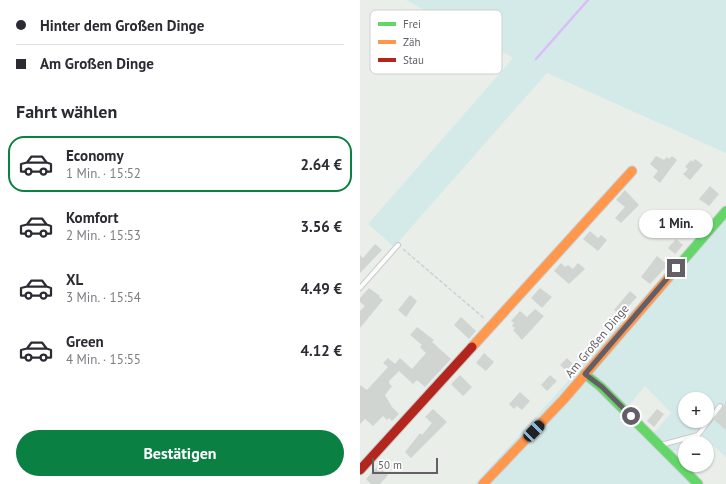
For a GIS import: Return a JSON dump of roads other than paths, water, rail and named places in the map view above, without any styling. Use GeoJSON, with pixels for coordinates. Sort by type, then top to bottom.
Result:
{"type":"FeatureCollection","features":[{"type":"Feature","properties":{"kind":"street"},"geometry":{"type":"LineString","coordinates":[[360,470],[493,326],[632,171]]}},
{"type":"Feature","properties":{"kind":"street","name":"Am Großen Dinge"},"geometry":{"type":"LineString","coordinates":[[483,484],[564,399],[726,211]]}},
{"type":"Feature","properties":{"kind":"street"},"geometry":{"type":"LineString","coordinates":[[585,374],[602,387],[698,484]]}},
{"type":"Feature","properties":{"kind":"lane"},"geometry":{"type":"LineString","coordinates":[[360,288],[398,245]]}},
{"type":"Feature","properties":{"kind":"lane"},"geometry":{"type":"LineString","coordinates":[[660,445],[698,435],[720,406]]}},
{"type":"Feature","properties":{"kind":"waterway"},"geometry":{"type":"LineString","coordinates":[[536,59],[588,0]]}}]}
